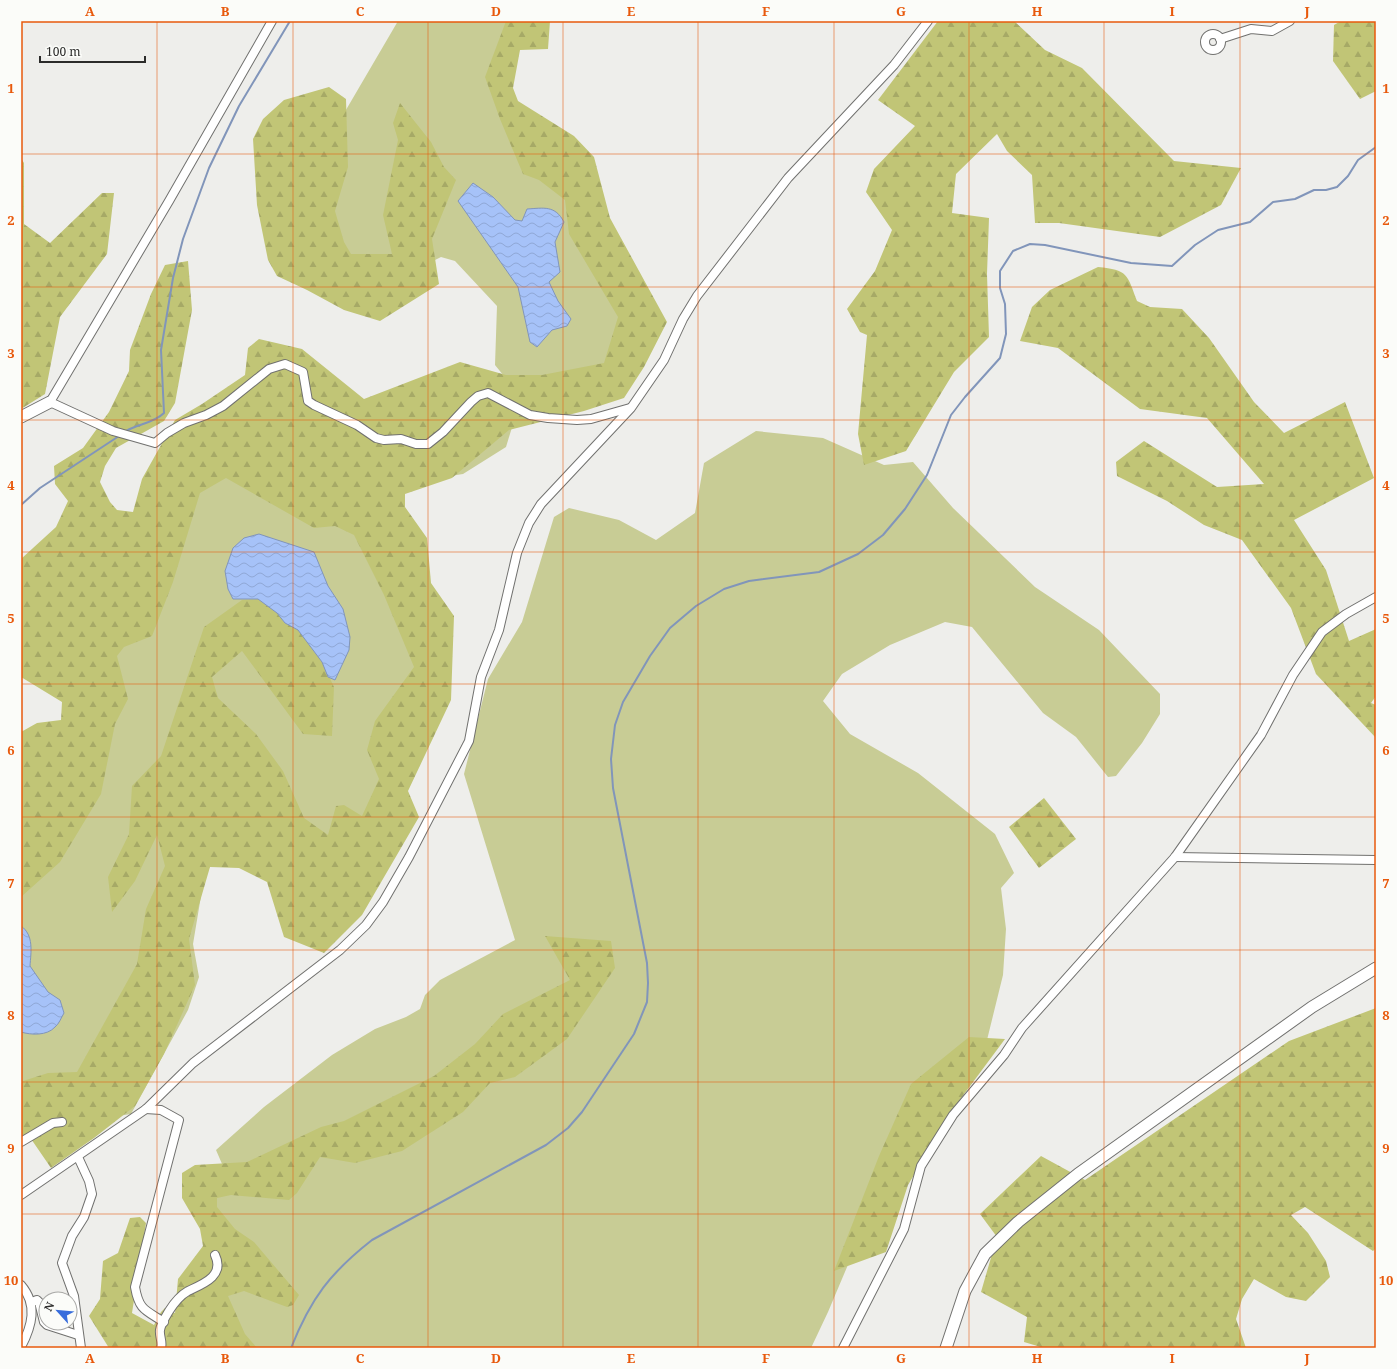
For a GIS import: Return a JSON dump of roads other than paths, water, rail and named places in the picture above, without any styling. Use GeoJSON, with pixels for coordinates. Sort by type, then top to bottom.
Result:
{"type":"FeatureCollection","features":[{"type":"Feature","properties":{"kind":"street"},"geometry":{"type":"LineString","coordinates":[[21,417],[50,402],[169,201],[272,21]]}},
{"type":"Feature","properties":{"kind":"street"},"geometry":{"type":"LineString","coordinates":[[21,1196],[146,1109],[192,1062],[340,950],[366,925],[383,902],[409,857],[469,741],[481,676],[499,630],[517,552],[530,523],[541,504],[631,408],[664,360],[683,318],[697,296],[788,178],[894,65],[928,21]]}},
{"type":"Feature","properties":{"kind":"street"},"geometry":{"type":"LineString","coordinates":[[1220,39],[1251,29],[1272,31],[1284,22]]}},
{"type":"Feature","properties":{"kind":"street"},"geometry":{"type":"LineString","coordinates":[[50,402],[113,432],[155,442],[166,433],[184,423],[206,415],[223,406],[269,369],[285,364],[303,372],[308,401],[314,406],[357,426],[376,438],[384,440],[401,439],[416,444],[428,444],[443,432],[478,396],[488,393],[530,415],[548,418],[577,420],[631,408]]}},
{"type":"Feature","properties":{"kind":"street"},"geometry":{"type":"LineString","coordinates":[[843,1348],[904,1229],[921,1166],[953,1115],[1004,1055],[1028,1021],[1175,857],[1261,735],[1293,675],[1322,632],[1346,614],[1376,597]]}},
{"type":"Feature","properties":{"kind":"street"},"geometry":{"type":"LineString","coordinates":[[1175,857],[1376,860]]}},
{"type":"Feature","properties":{"kind":"street"},"geometry":{"type":"LineString","coordinates":[[946,1348],[965,1291],[985,1254],[1018,1222],[1078,1174],[1312,1007],[1376,968]]}},
{"type":"Feature","properties":{"kind":"street"},"geometry":{"type":"LineString","coordinates":[[146,1109],[162,1110],[179,1120],[135,1287],[138,1302],[144,1310],[164,1322]]}},
{"type":"Feature","properties":{"kind":"street"},"geometry":{"type":"LineString","coordinates":[[21,1142],[53,1123],[62,1122]]}},
{"type":"Feature","properties":{"kind":"street"},"geometry":{"type":"LineString","coordinates":[[78,1157],[90,1181],[92,1194],[84,1217],[72,1236],[62,1263],[74,1296],[78,1335],[81,1348]]}},
{"type":"Feature","properties":{"kind":"street"},"geometry":{"type":"LineString","coordinates":[[161,1348],[160,1329],[170,1310],[180,1297],[188,1291],[198,1288],[213,1278],[218,1268],[218,1262],[215,1255]]}},
{"type":"Feature","properties":{"kind":"street"},"geometry":{"type":"LineString","coordinates":[[21,1285],[32,1302],[33,1317],[21,1347]]}},
{"type":"Feature","properties":{"kind":"street"},"geometry":{"type":"LineString","coordinates":[[32,1302],[37,1300],[39,1302],[44,1322],[47,1325],[78,1335]]}},
{"type":"Feature","properties":{"kind":"water"},"geometry":{"type":"Polygon","coordinates":[[[473,183],[493,197],[515,220],[522,221],[527,209],[544,208],[553,210],[564,222],[555,242],[560,272],[549,282],[558,301],[571,319],[567,326],[552,330],[537,347],[530,342],[518,287],[458,201],[473,183]]]}},
{"type":"Feature","properties":{"kind":"water"},"geometry":{"type":"Polygon","coordinates":[[[259,534],[314,552],[328,586],[343,609],[350,637],[349,650],[335,680],[328,677],[322,662],[298,630],[285,623],[277,613],[258,599],[233,599],[228,589],[225,571],[233,548],[244,538],[259,534]]]}},
{"type":"Feature","properties":{"kind":"water"},"geometry":{"type":"Polygon","coordinates":[[[21,926],[28,934],[30,939],[30,966],[48,992],[60,1000],[64,1013],[59,1023],[48,1032],[29,1034],[21,1032],[21,926]]]}},
{"type":"Feature","properties":{"kind":"waterway"},"geometry":{"type":"LineString","coordinates":[[126,431],[156,419],[164,413],[161,350],[173,278],[183,239],[209,168],[239,106],[290,21]]}},
{"type":"Feature","properties":{"kind":"waterway"},"geometry":{"type":"LineString","coordinates":[[291,1348],[298,1330],[314,1301],[333,1275],[357,1252],[372,1240],[546,1145],[568,1128],[582,1112],[634,1034],[647,1002],[647,963],[613,788],[611,759],[615,725],[623,702],[650,656],[670,628],[696,606],[724,589],[749,581],[819,572],[858,554],[883,535],[905,509],[927,475],[951,415],[1000,358],[1006,334],[1005,304],[1000,288],[1000,271],[1013,251],[1030,244],[1045,245],[1131,263],[1172,266],[1195,245],[1218,230],[1250,222],[1273,202],[1295,199],[1314,190],[1326,190],[1337,187],[1348,176],[1358,160],[1376,147]]}},
{"type":"Feature","properties":{"kind":"waterway"},"geometry":{"type":"LineString","coordinates":[[21,505],[40,488],[119,436]]}}]}
